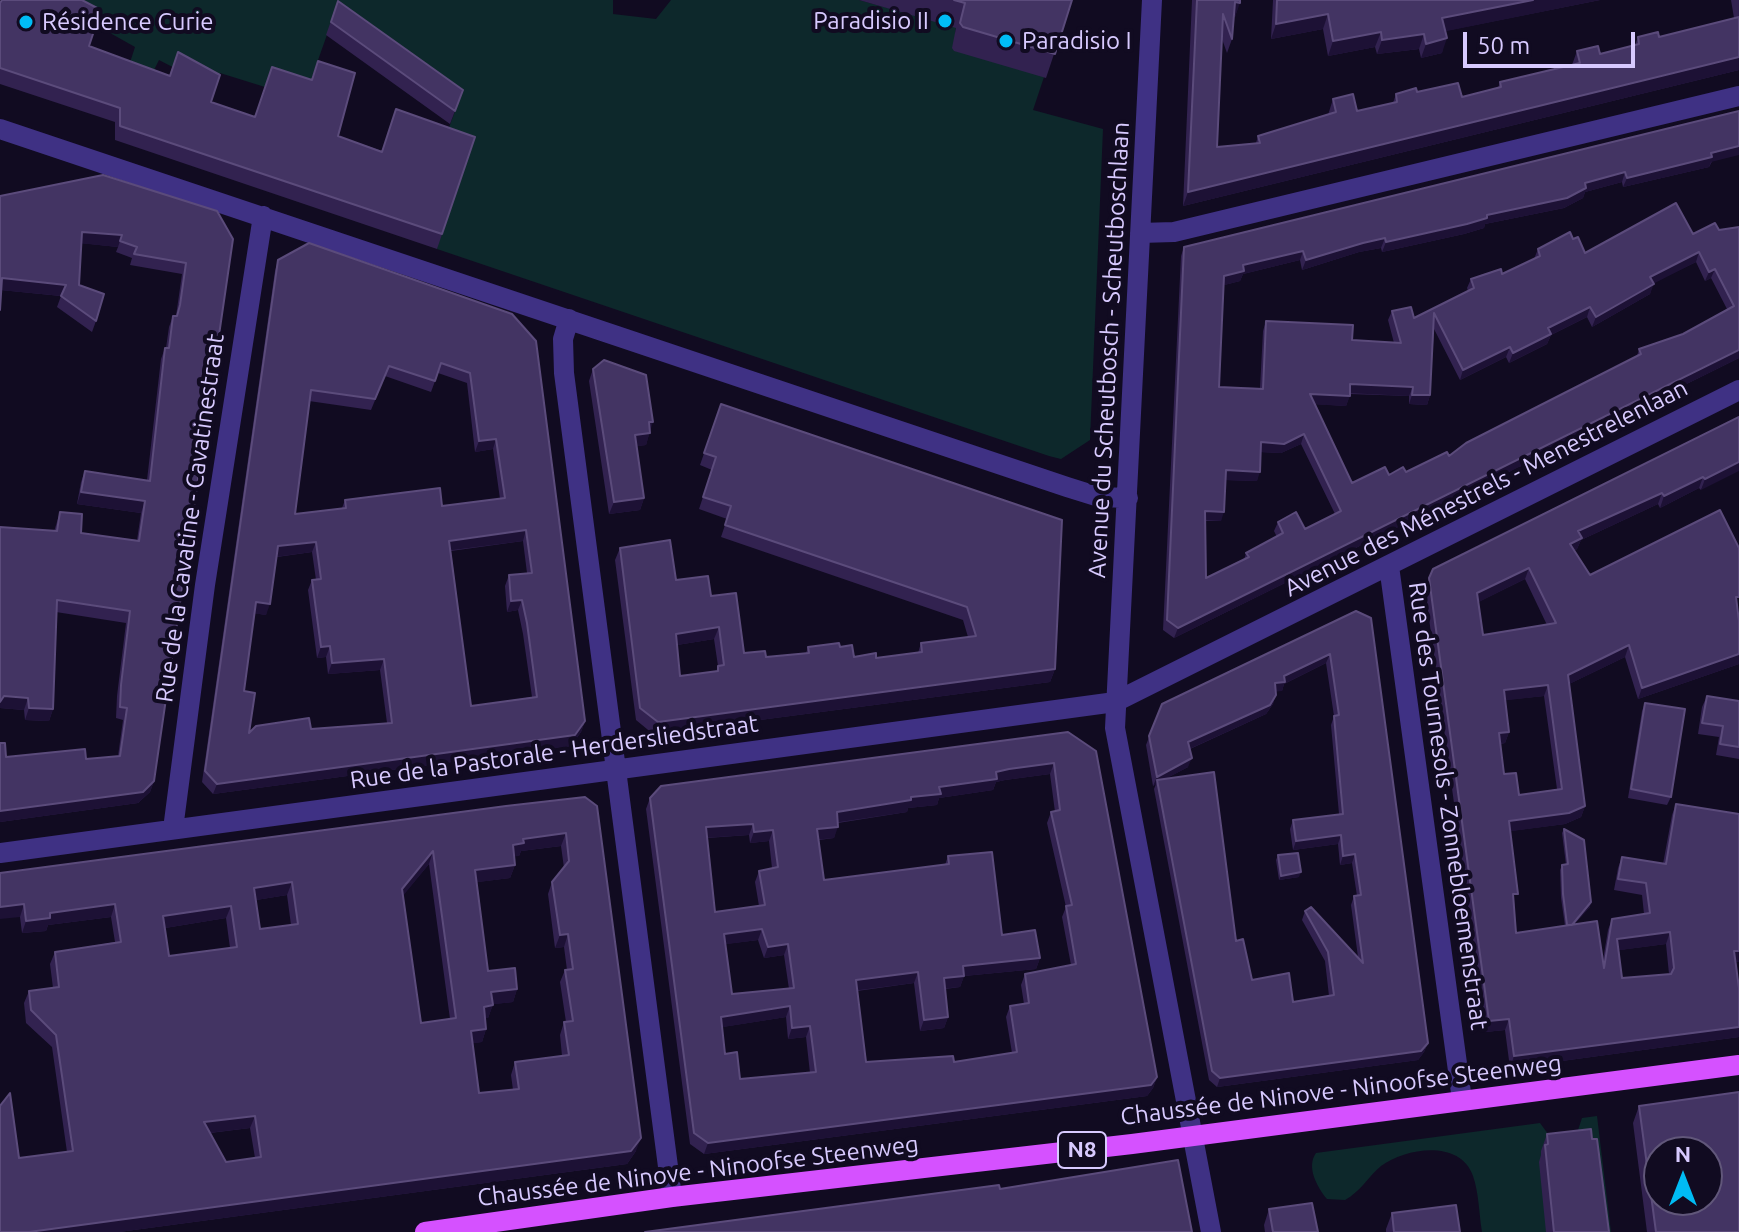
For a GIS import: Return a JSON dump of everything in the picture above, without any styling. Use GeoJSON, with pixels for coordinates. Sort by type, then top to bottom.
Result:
{"type":"FeatureCollection","features":[{"type":"Feature","properties":{"kind":"main road","name":"Chaussée de Ninove - Ninoofse Steenweg"},"geometry":{"type":"LineString","coordinates":[[425,1232],[672,1197],[1193,1136],[1739,1065]]}},
{"type":"Feature","properties":{"kind":"street","name":"Avenue du Scheutbosch - Scheutboschlaan"},"geometry":{"type":"LineString","coordinates":[[1152,0],[1115,728],[1211,1232]]}},
{"type":"Feature","properties":{"kind":"street"},"geometry":{"type":"LineString","coordinates":[[1140,233],[1174,232],[1739,96]]}},
{"type":"Feature","properties":{"kind":"street"},"geometry":{"type":"LineString","coordinates":[[0,129],[1067,487],[1099,497],[1128,498]]}},
{"type":"Feature","properties":{"kind":"street","name":"Rue de la Cavatine - Cavatinestraat"},"geometry":{"type":"LineString","coordinates":[[173,829],[208,570],[263,216]]}},
{"type":"Feature","properties":{"kind":"street"},"geometry":{"type":"LineString","coordinates":[[569,319],[563,339],[564,373],[672,1197]]}},
{"type":"Feature","properties":{"kind":"street","name":"Avenue des Ménestrels - Menestrelenlaan"},"geometry":{"type":"LineString","coordinates":[[1115,702],[1739,390]]}},
{"type":"Feature","properties":{"kind":"street","name":"Rue des Tournesols - Zonnebloemenstraat"},"geometry":{"type":"LineString","coordinates":[[1389,566],[1462,1100]]}},
{"type":"Feature","properties":{"kind":"street","name":"Rue de la Pastorale - Herdersliedstraat"},"geometry":{"type":"LineString","coordinates":[[0,853],[1115,702]]}},
{"type":"Feature","properties":{"kind":"green space"},"geometry":{"type":"Polygon","coordinates":[[[70,0],[613,0],[613,14],[656,19],[671,0],[859,0],[956,27],[955,35],[1044,77],[1033,110],[1103,129],[1090,440],[1061,459],[1049,456],[437,249],[444,141],[458,103],[334,15],[306,94],[267,81],[265,87],[220,73],[215,89],[159,60],[147,84],[123,84],[135,47],[62,6],[70,0]]]}},
{"type":"Feature","properties":{"kind":"green space"},"geometry":{"type":"Polygon","coordinates":[[[1597,1116],[1611,1232],[1601,1232],[1572,1148],[1582,1118],[1597,1116]]]}},
{"type":"Feature","properties":{"kind":"green space"},"geometry":{"type":"Polygon","coordinates":[[[1540,1123],[1551,1138],[1548,1232],[1482,1232],[1473,1176],[1457,1156],[1445,1152],[1418,1151],[1392,1160],[1381,1166],[1345,1200],[1327,1199],[1312,1171],[1316,1153],[1540,1123]]]}},
{"type":"Feature","properties":{"kind":"building"},"geometry":{"type":"Polygon","coordinates":[[[2,0],[82,0],[101,10],[89,46],[170,76],[178,52],[220,75],[211,102],[255,117],[272,67],[312,80],[318,61],[355,73],[338,136],[382,152],[396,109],[475,137],[442,234],[120,126],[120,108],[0,68],[2,0]]]}},
{"type":"Feature","properties":{"kind":"building"},"geometry":{"type":"Polygon","coordinates":[[[954,0],[1072,0],[1055,54],[963,27],[960,23],[965,3],[954,0]]]}},
{"type":"Feature","properties":{"kind":"building"},"geometry":{"type":"Polygon","coordinates":[[[1197,0],[1240,0],[1240,3],[1235,2],[1232,39],[1223,14],[1217,147],[1260,143],[1258,136],[1336,112],[1333,99],[1353,94],[1357,111],[1397,102],[1396,94],[1416,88],[1417,92],[1458,83],[1462,97],[1501,87],[1500,82],[1580,63],[1577,51],[1598,46],[1600,54],[1639,44],[1638,37],[1658,32],[1659,37],[1739,17],[1739,57],[1188,192],[1197,0]]]}},
{"type":"Feature","properties":{"kind":"building"},"geometry":{"type":"Polygon","coordinates":[[[1277,0],[1533,0],[1442,18],[1447,38],[1426,44],[1424,34],[1382,40],[1381,32],[1333,41],[1328,14],[1276,24],[1277,0]]]}},
{"type":"Feature","properties":{"kind":"building"},"geometry":{"type":"Polygon","coordinates":[[[338,1],[463,90],[455,111],[331,22],[338,1]]]}},
{"type":"Feature","properties":{"kind":"building"},"geometry":{"type":"Polygon","coordinates":[[[1739,111],[1739,146],[1711,153],[1712,157],[1627,178],[1625,172],[1585,183],[1586,188],[1567,198],[1487,215],[1487,218],[1467,224],[1386,242],[1385,238],[1306,260],[1303,251],[1243,265],[1244,271],[1224,276],[1219,387],[1263,389],[1266,321],[1353,325],[1352,340],[1401,343],[1392,311],[1411,307],[1414,318],[1474,288],[1471,279],[1501,269],[1502,274],[1540,256],[1538,249],[1570,232],[1573,239],[1578,237],[1585,253],[1676,203],[1693,234],[1715,223],[1719,230],[1739,227],[1739,350],[1178,628],[1167,620],[1184,247],[1739,111]],[[1699,252],[1650,277],[1654,284],[1596,317],[1590,307],[1548,328],[1551,334],[1513,353],[1510,347],[1463,370],[1434,313],[1430,395],[1412,395],[1413,387],[1350,384],[1350,396],[1310,394],[1352,483],[1385,467],[1389,475],[1403,467],[1406,472],[1447,452],[1449,456],[1466,443],[1641,354],[1639,349],[1683,334],[1734,306],[1715,269],[1709,272],[1699,252]],[[1304,434],[1284,444],[1261,442],[1260,472],[1226,470],[1224,512],[1205,511],[1206,578],[1249,557],[1246,553],[1283,533],[1278,522],[1296,512],[1305,529],[1341,511],[1304,434]]]}},
{"type":"Feature","properties":{"kind":"building"},"geometry":{"type":"Polygon","coordinates":[[[103,175],[217,211],[233,239],[154,781],[143,792],[0,811],[0,743],[5,743],[6,757],[85,749],[86,759],[120,756],[127,708],[120,707],[121,685],[130,611],[57,600],[53,709],[29,708],[28,698],[4,696],[0,702],[0,527],[57,531],[60,512],[82,514],[81,533],[139,541],[145,501],[81,492],[85,471],[150,481],[165,348],[169,348],[173,316],[177,316],[180,305],[186,263],[134,254],[137,247],[120,241],[122,235],[82,232],[79,285],[104,294],[96,321],[61,296],[66,285],[2,278],[0,310],[0,196],[103,175]]]}},
{"type":"Feature","properties":{"kind":"building"},"geometry":{"type":"Polygon","coordinates":[[[309,243],[512,314],[536,341],[585,721],[575,735],[217,784],[205,771],[278,260],[309,243]],[[441,363],[435,381],[389,366],[375,399],[311,390],[295,514],[346,508],[345,500],[440,488],[442,506],[505,498],[496,439],[479,441],[470,373],[441,363]],[[526,530],[449,541],[471,706],[537,697],[522,600],[511,601],[509,575],[532,573],[526,530]],[[316,542],[278,546],[270,604],[256,602],[244,691],[255,693],[249,733],[256,726],[309,718],[311,729],[392,723],[384,659],[332,663],[330,646],[321,647],[312,580],[321,579],[316,542]]]}},
{"type":"Feature","properties":{"kind":"building"},"geometry":{"type":"Polygon","coordinates":[[[604,360],[646,375],[653,422],[649,422],[650,433],[635,435],[644,498],[614,502],[593,369],[604,360]]]}},
{"type":"Feature","properties":{"kind":"building"},"geometry":{"type":"Polygon","coordinates":[[[721,404],[1062,520],[1055,669],[658,722],[640,708],[620,548],[670,540],[676,580],[708,576],[711,596],[736,593],[744,653],[765,651],[766,657],[809,653],[808,647],[839,643],[840,647],[852,645],[854,657],[876,653],[876,658],[922,652],[921,643],[976,636],[967,607],[725,525],[731,506],[703,497],[716,457],[704,453],[721,404]],[[719,627],[676,634],[680,676],[718,671],[718,666],[724,665],[719,627]]]}},
{"type":"Feature","properties":{"kind":"building"},"geometry":{"type":"Polygon","coordinates":[[[1739,417],[1739,462],[1578,531],[1582,538],[1570,544],[1590,575],[1720,510],[1739,548],[1739,597],[1736,597],[1739,654],[1642,688],[1629,645],[1568,675],[1585,806],[1569,813],[1509,821],[1518,894],[1513,894],[1516,933],[1597,921],[1604,968],[1612,919],[1650,913],[1646,883],[1618,879],[1622,857],[1666,864],[1676,804],[1739,814],[1739,951],[1734,951],[1739,988],[1739,1027],[1514,1056],[1509,1019],[1489,1021],[1429,578],[1433,569],[1739,417]],[[1529,568],[1477,593],[1483,635],[1556,623],[1529,568]],[[1548,685],[1504,690],[1509,732],[1499,733],[1504,774],[1516,773],[1519,795],[1562,789],[1548,685]],[[1670,932],[1617,939],[1622,978],[1671,974],[1674,968],[1670,932]]]}},
{"type":"Feature","properties":{"kind":"building"},"geometry":{"type":"Polygon","coordinates":[[[1356,611],[1371,618],[1428,1043],[1421,1051],[1220,1078],[1212,1071],[1157,780],[1214,772],[1236,941],[1243,939],[1252,980],[1289,973],[1293,1002],[1334,995],[1328,952],[1305,911],[1311,907],[1363,963],[1354,896],[1361,895],[1355,854],[1343,856],[1341,835],[1296,841],[1293,820],[1343,814],[1334,716],[1339,715],[1330,654],[1284,676],[1285,682],[1275,683],[1276,695],[1270,705],[1188,742],[1192,758],[1157,777],[1149,736],[1162,704],[1356,611]]]}},
{"type":"Feature","properties":{"kind":"building"},"geometry":{"type":"Polygon","coordinates":[[[1707,696],[1739,701],[1739,747],[1720,744],[1723,726],[1702,723],[1707,696]]]}},
{"type":"Feature","properties":{"kind":"building"},"geometry":{"type":"Polygon","coordinates":[[[1645,703],[1685,709],[1671,797],[1631,789],[1645,703]]]}},
{"type":"Feature","properties":{"kind":"building"},"geometry":{"type":"Polygon","coordinates":[[[1068,732],[1096,751],[1157,1077],[1151,1085],[708,1143],[694,1133],[650,798],[661,786],[1068,732]],[[1054,763],[996,772],[997,779],[939,787],[941,794],[837,812],[838,827],[817,829],[824,880],[949,864],[948,856],[992,852],[1002,935],[1035,930],[1040,958],[963,966],[964,976],[944,978],[948,1017],[924,1020],[918,972],[856,980],[866,1062],[953,1056],[954,1062],[1017,1052],[1010,1006],[1029,1003],[1025,974],[1076,964],[1066,906],[1072,905],[1051,812],[1060,810],[1054,763]],[[753,824],[706,827],[715,912],[765,905],[759,871],[778,867],[773,830],[754,832],[753,824]],[[762,929],[724,934],[732,994],[794,988],[788,944],[768,947],[762,929]],[[790,1006],[721,1017],[725,1054],[737,1052],[740,1079],[816,1072],[810,1026],[792,1028],[790,1006]]]}},
{"type":"Feature","properties":{"kind":"building"},"geometry":{"type":"Polygon","coordinates":[[[585,797],[597,806],[641,1138],[631,1151],[29,1232],[0,1232],[0,1106],[10,1093],[19,1158],[73,1151],[56,1035],[31,1010],[29,991],[59,987],[55,952],[121,942],[115,904],[50,913],[50,918],[26,921],[24,904],[0,907],[0,873],[585,797]],[[566,833],[523,839],[524,843],[513,845],[515,865],[475,870],[488,971],[515,968],[517,989],[491,992],[493,1005],[484,1007],[486,1029],[471,1031],[479,1093],[519,1089],[515,1062],[569,1055],[564,1022],[573,1021],[565,970],[573,969],[568,934],[560,935],[552,882],[569,861],[566,833]],[[433,851],[402,889],[421,1023],[456,1018],[433,851]],[[292,882],[254,888],[260,929],[298,924],[292,882]],[[231,906],[163,916],[169,956],[237,947],[231,906]],[[255,1116],[204,1122],[226,1162],[261,1157],[255,1116]]]}},
{"type":"Feature","properties":{"kind":"building"},"geometry":{"type":"Polygon","coordinates":[[[1564,829],[1584,840],[1591,902],[1572,925],[1567,925],[1563,894],[1562,865],[1568,864],[1564,829]]]}},
{"type":"Feature","properties":{"kind":"building"},"geometry":{"type":"Polygon","coordinates":[[[1298,853],[1301,872],[1281,876],[1278,855],[1298,853]]]}},
{"type":"Feature","properties":{"kind":"building"},"geometry":{"type":"Polygon","coordinates":[[[1739,1092],[1739,1232],[1656,1232],[1654,1216],[1723,1216],[1723,1136],[1643,1136],[1639,1106],[1739,1092]]]}},
{"type":"Feature","properties":{"kind":"building"},"geometry":{"type":"Polygon","coordinates":[[[1591,1129],[1592,1139],[1597,1139],[1609,1232],[1554,1232],[1545,1145],[1548,1144],[1547,1134],[1591,1129]]]}},
{"type":"Feature","properties":{"kind":"building"},"geometry":{"type":"Polygon","coordinates":[[[1178,1160],[1192,1232],[645,1232],[999,1185],[1000,1189],[1178,1160]]]}},
{"type":"Feature","properties":{"kind":"building"},"geometry":{"type":"Polygon","coordinates":[[[1312,1203],[1318,1232],[1273,1232],[1269,1209],[1312,1203]]]}},
{"type":"Feature","properties":{"kind":"building"},"geometry":{"type":"Polygon","coordinates":[[[1456,1205],[1460,1232],[1394,1232],[1392,1213],[1456,1205]]]}},
{"type":"Feature","properties":{"kind":"place","name":"Paradisio II"},"geometry":{"type":"Point","coordinates":[945,21]}},
{"type":"Feature","properties":{"kind":"place","name":"Résidence Curie"},"geometry":{"type":"Point","coordinates":[26,22]}},
{"type":"Feature","properties":{"kind":"place","name":"Paradisio I"},"geometry":{"type":"Point","coordinates":[1006,41]}}]}
